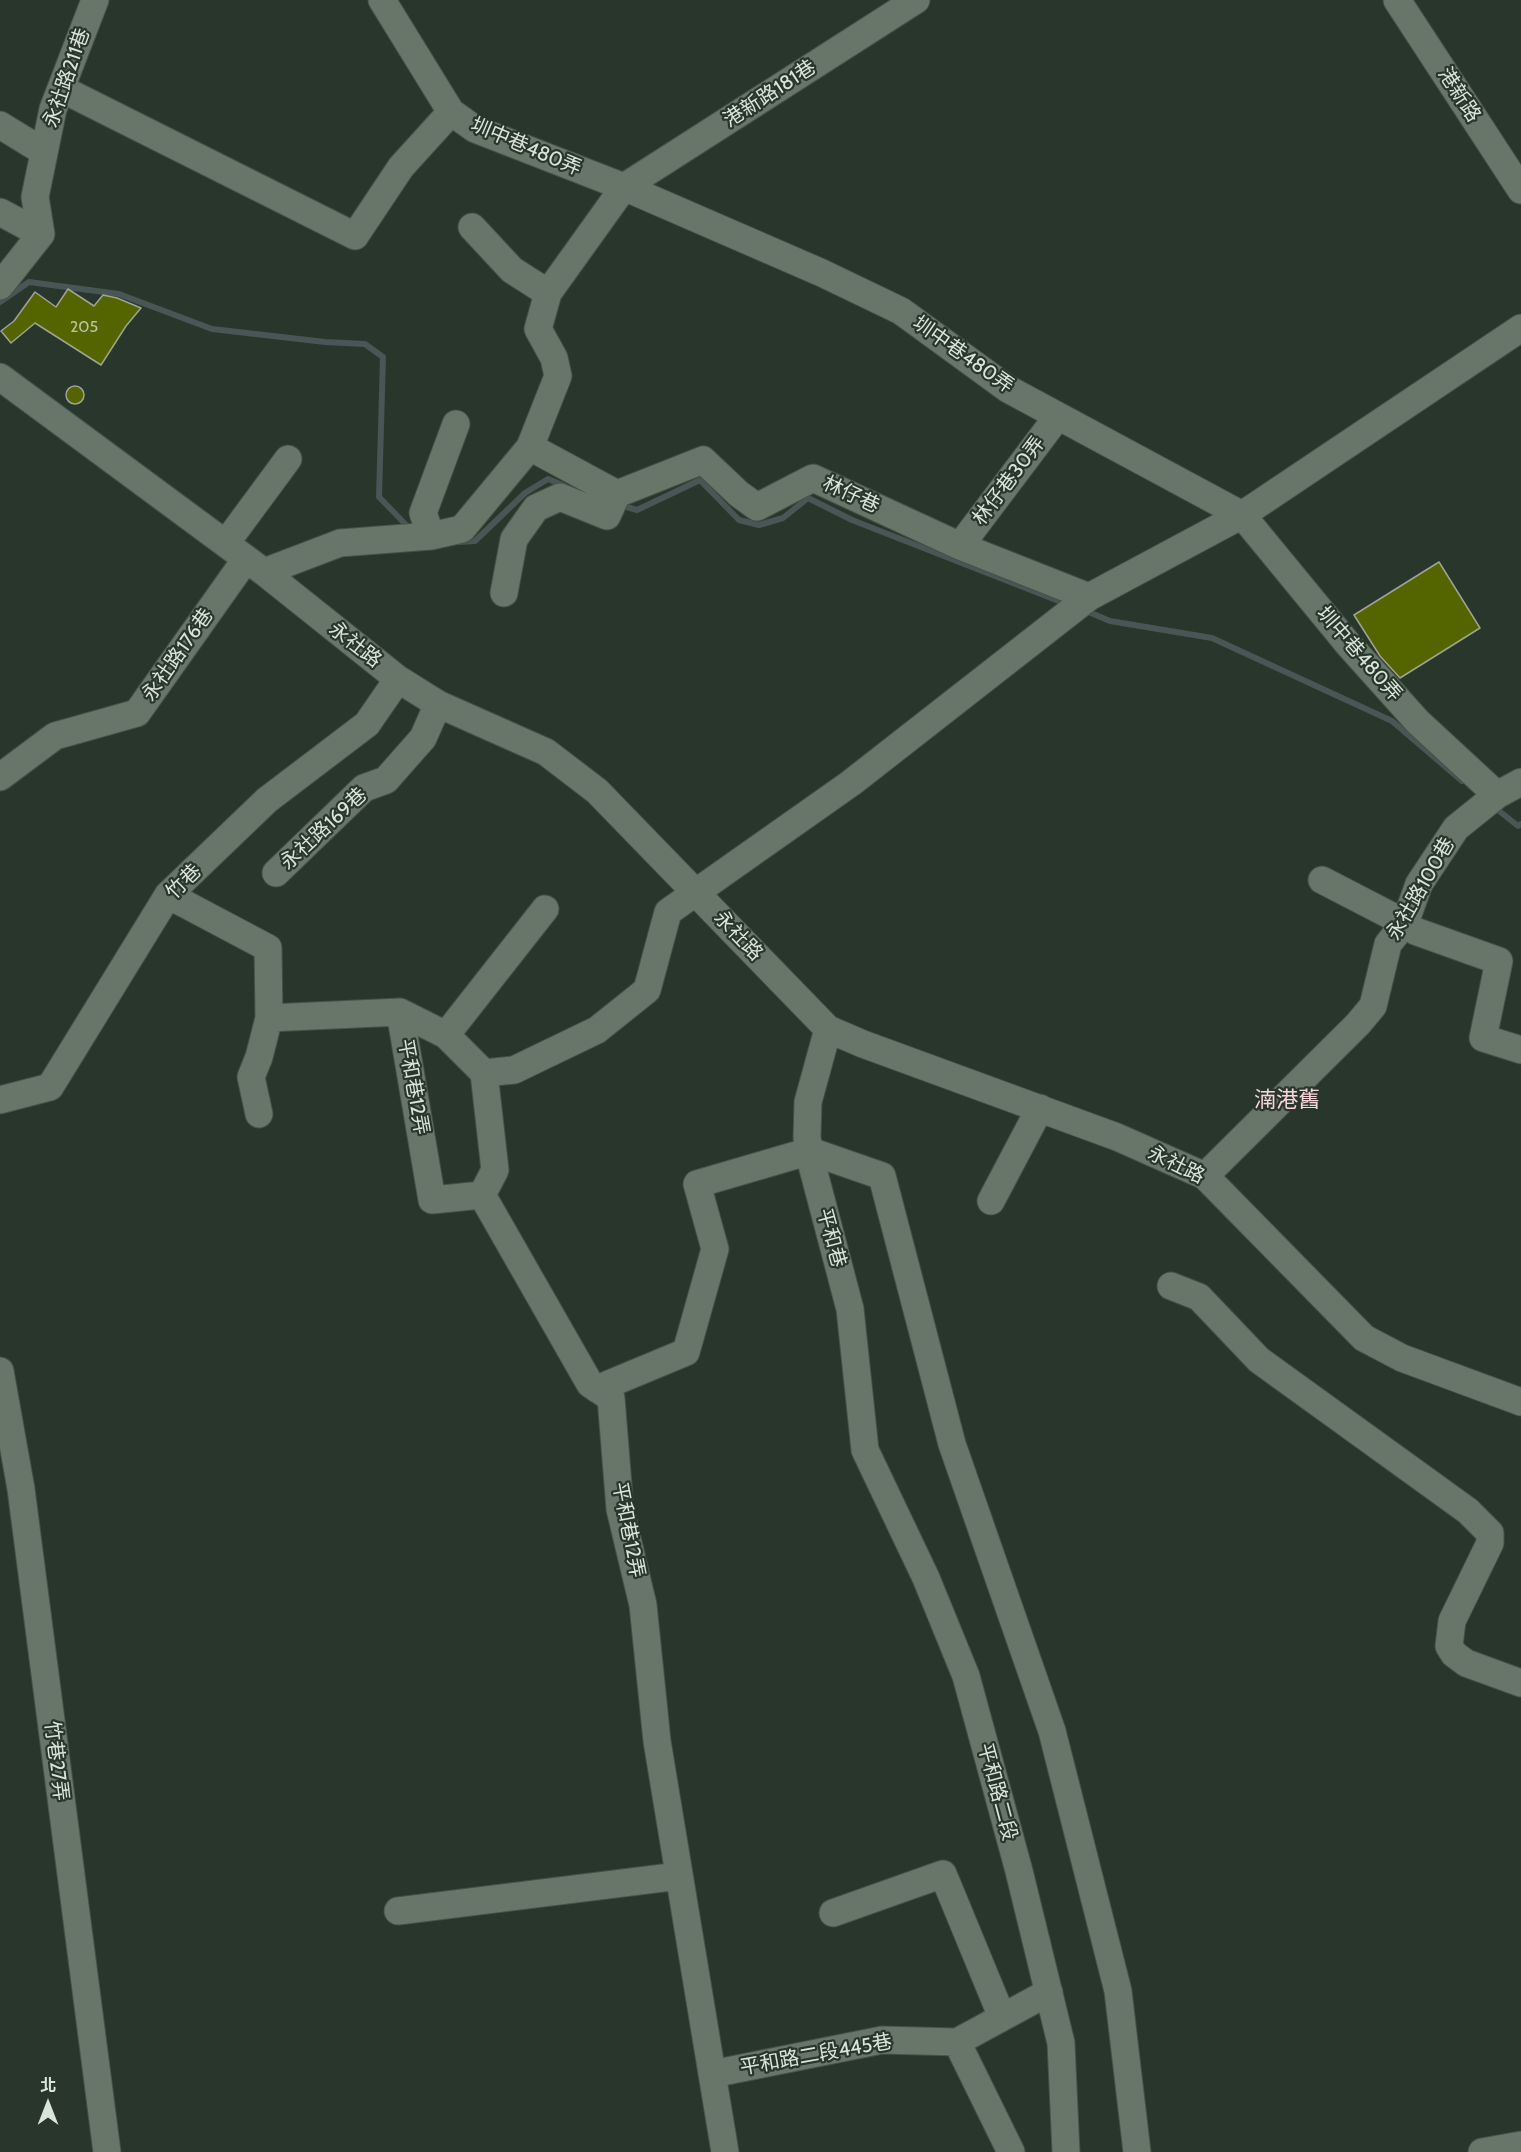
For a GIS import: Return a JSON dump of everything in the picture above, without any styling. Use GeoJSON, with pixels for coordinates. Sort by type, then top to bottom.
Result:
{"type":"FeatureCollection","features":[{"type":"Feature","properties":{"kind":"street","name":"永社路211巷"},"geometry":{"type":"LineString","coordinates":[[41,234],[36,197],[53,109],[95,0]]}},
{"type":"Feature","properties":{"kind":"street","name":"圳中巷480弄"},"geometry":{"type":"LineString","coordinates":[[382,0],[451,112],[475,129],[624,187],[822,273],[901,311],[1008,389],[1242,515],[1348,645],[1418,722],[1497,795]]}},
{"type":"Feature","properties":{"kind":"street","name":"港新路181巷"},"geometry":{"type":"LineString","coordinates":[[624,187],[916,0]]}},
{"type":"Feature","properties":{"kind":"street","name":"港新路"},"geometry":{"type":"LineString","coordinates":[[1397,0],[1521,189]]}},
{"type":"Feature","properties":{"kind":"street"},"geometry":{"type":"LineString","coordinates":[[62,89],[355,236],[401,167],[451,112]]}},
{"type":"Feature","properties":{"kind":"street"},"geometry":{"type":"LineString","coordinates":[[0,125],[44,152]]}},
{"type":"Feature","properties":{"kind":"street"},"geometry":{"type":"LineString","coordinates":[[245,558],[340,543],[422,537],[462,530],[530,447],[558,376],[554,358],[538,329],[549,293],[624,187]]}},
{"type":"Feature","properties":{"kind":"street"},"geometry":{"type":"LineString","coordinates":[[0,212],[41,234],[0,286]]}},
{"type":"Feature","properties":{"kind":"street"},"geometry":{"type":"LineString","coordinates":[[472,227],[512,270],[549,293]]}},
{"type":"Feature","properties":{"kind":"street"},"geometry":{"type":"LineString","coordinates":[[484,1073],[514,1070],[597,1030],[647,990],[668,912],[851,783],[1089,597],[1242,515],[1521,328]]}},
{"type":"Feature","properties":{"kind":"street","name":"永社路"},"geometry":{"type":"LineString","coordinates":[[0,377],[245,558],[398,679],[438,704],[546,752],[597,791],[828,1029],[1117,1137],[1205,1176],[1364,1338],[1402,1358],[1521,1402]]}},
{"type":"Feature","properties":{"kind":"street","name":"林仔巷30弄"},"geometry":{"type":"LineString","coordinates":[[960,546],[1058,416]]}},
{"type":"Feature","properties":{"kind":"street"},"geometry":{"type":"LineString","coordinates":[[422,537],[423,513],[456,424]]}},
{"type":"Feature","properties":{"kind":"street"},"geometry":{"type":"LineString","coordinates":[[504,594],[514,539],[537,508],[560,497],[607,516],[617,494],[530,447]]}},
{"type":"Feature","properties":{"kind":"street","name":"永社路176巷"},"geometry":{"type":"LineString","coordinates":[[0,777],[55,736],[137,713],[245,558],[288,459]]}},
{"type":"Feature","properties":{"kind":"street","name":"林仔巷"},"geometry":{"type":"LineString","coordinates":[[617,494],[703,460],[739,494],[757,507],[813,478],[960,546],[1089,597]]}},
{"type":"Feature","properties":{"kind":"street","name":"竹巷"},"geometry":{"type":"LineString","coordinates":[[0,1100],[50,1087],[168,895],[267,800],[367,724],[398,679]]}},
{"type":"Feature","properties":{"kind":"street","name":"永社路169巷"},"geometry":{"type":"LineString","coordinates":[[276,873],[364,788],[386,780],[423,738],[438,704]]}},
{"type":"Feature","properties":{"kind":"street","name":"永社路100巷"},"geometry":{"type":"LineString","coordinates":[[1205,1176],[1374,1006],[1388,944],[1405,923],[1419,884],[1456,828],[1497,795],[1521,782]]}},
{"type":"Feature","properties":{"kind":"street"},"geometry":{"type":"LineString","coordinates":[[1322,880],[1405,923],[1414,931],[1499,961],[1483,1038],[1521,1050]]}},
{"type":"Feature","properties":{"kind":"street"},"geometry":{"type":"LineString","coordinates":[[168,895],[268,948],[269,1018],[259,1057],[251,1077],[259,1114]]}},
{"type":"Feature","properties":{"kind":"street"},"geometry":{"type":"LineString","coordinates":[[446,1035],[545,909]]}},
{"type":"Feature","properties":{"kind":"street"},"geometry":{"type":"LineString","coordinates":[[400,1012],[446,1035],[484,1073],[495,1170],[482,1195]]}},
{"type":"Feature","properties":{"kind":"street","name":"平和巷12弄"},"geometry":{"type":"LineString","coordinates":[[269,1018],[400,1012],[432,1200],[482,1195],[590,1384],[611,1398],[620,1509],[643,1605],[657,1741],[679,1876]]}},
{"type":"Feature","properties":{"kind":"street","name":"平和巷"},"geometry":{"type":"LineString","coordinates":[[828,1029],[808,1102],[807,1138],[850,1309],[866,1450]]}},
{"type":"Feature","properties":{"kind":"street"},"geometry":{"type":"LineString","coordinates":[[991,1201],[1040,1108]]}},
{"type":"Feature","properties":{"kind":"street"},"geometry":{"type":"LineString","coordinates":[[597,1389],[686,1352],[715,1249],[697,1184],[810,1151],[882,1176],[952,1444],[1052,1731],[1118,1991],[1137,2152]]}},
{"type":"Feature","properties":{"kind":"street"},"geometry":{"type":"LineString","coordinates":[[1171,1286],[1199,1297],[1259,1360],[1468,1511],[1490,1533],[1490,1542],[1452,1621],[1449,1646],[1454,1654],[1466,1663],[1521,1683]]}},
{"type":"Feature","properties":{"kind":"street","name":"竹巷27弄"},"geometry":{"type":"LineString","coordinates":[[0,1371],[21,1489],[107,2152]]}},
{"type":"Feature","properties":{"kind":"street","name":"平和路二段"},"geometry":{"type":"LineString","coordinates":[[866,1450],[926,1578],[966,1676],[1016,1860],[1061,2043],[1066,2152]]}},
{"type":"Feature","properties":{"kind":"street"},"geometry":{"type":"LineString","coordinates":[[833,1913],[943,1874],[1002,2017]]}},
{"type":"Feature","properties":{"kind":"street"},"geometry":{"type":"LineString","coordinates":[[398,1911],[679,1876],[724,2152]]}},
{"type":"Feature","properties":{"kind":"street"},"geometry":{"type":"LineString","coordinates":[[1011,2152],[957,2042],[1049,1992]]}},
{"type":"Feature","properties":{"kind":"street","name":"平和路二段445巷"},"geometry":{"type":"LineString","coordinates":[[712,2074],[882,2040],[957,2042]]}},
{"type":"Feature","properties":{"kind":"street"},"geometry":{"type":"LineString","coordinates":[[1482,2152],[1521,2145]]}},
{"type":"Feature","properties":{"kind":"building"},"geometry":{"type":"Polygon","coordinates":[[[68,289],[94,306],[103,295],[141,308],[126,326],[101,365],[35,323],[11,343],[1,331],[14,321],[35,292],[56,307],[68,289]]]}},
{"type":"Feature","properties":{"kind":"building"},"geometry":{"type":"Polygon","coordinates":[[[75,386],[81,389],[84,395],[81,401],[75,404],[69,401],[66,395],[69,389],[75,386]]]}},
{"type":"Feature","properties":{"kind":"building"},"geometry":{"type":"Polygon","coordinates":[[[1439,562],[1480,628],[1400,678],[1380,656],[1354,615],[1439,562]]]}},
{"type":"Feature","properties":{"kind":"waterway"},"geometry":{"type":"LineString","coordinates":[[0,302],[29,282],[119,294],[212,329],[325,342],[365,344],[383,357],[379,497],[410,529]]}},
{"type":"Feature","properties":{"kind":"waterway"},"geometry":{"type":"LineString","coordinates":[[458,542],[475,541],[525,493],[548,479],[565,486]]}},
{"type":"Feature","properties":{"kind":"waterway"},"geometry":{"type":"LineString","coordinates":[[620,505],[637,510],[700,480],[739,520],[759,525],[783,518],[808,498],[852,520],[1069,605]]}},
{"type":"Feature","properties":{"kind":"waterway"},"geometry":{"type":"LineString","coordinates":[[1084,610],[1110,621],[1212,638],[1392,721],[1462,781]]}},
{"type":"Feature","properties":{"kind":"waterway"},"geometry":{"type":"LineString","coordinates":[[1493,806],[1518,826],[1521,824]]}},
{"type":"Feature","properties":{"kind":"district","name":"湳港舊"},"geometry":{"type":"Point","coordinates":[1287,1101]}}]}
